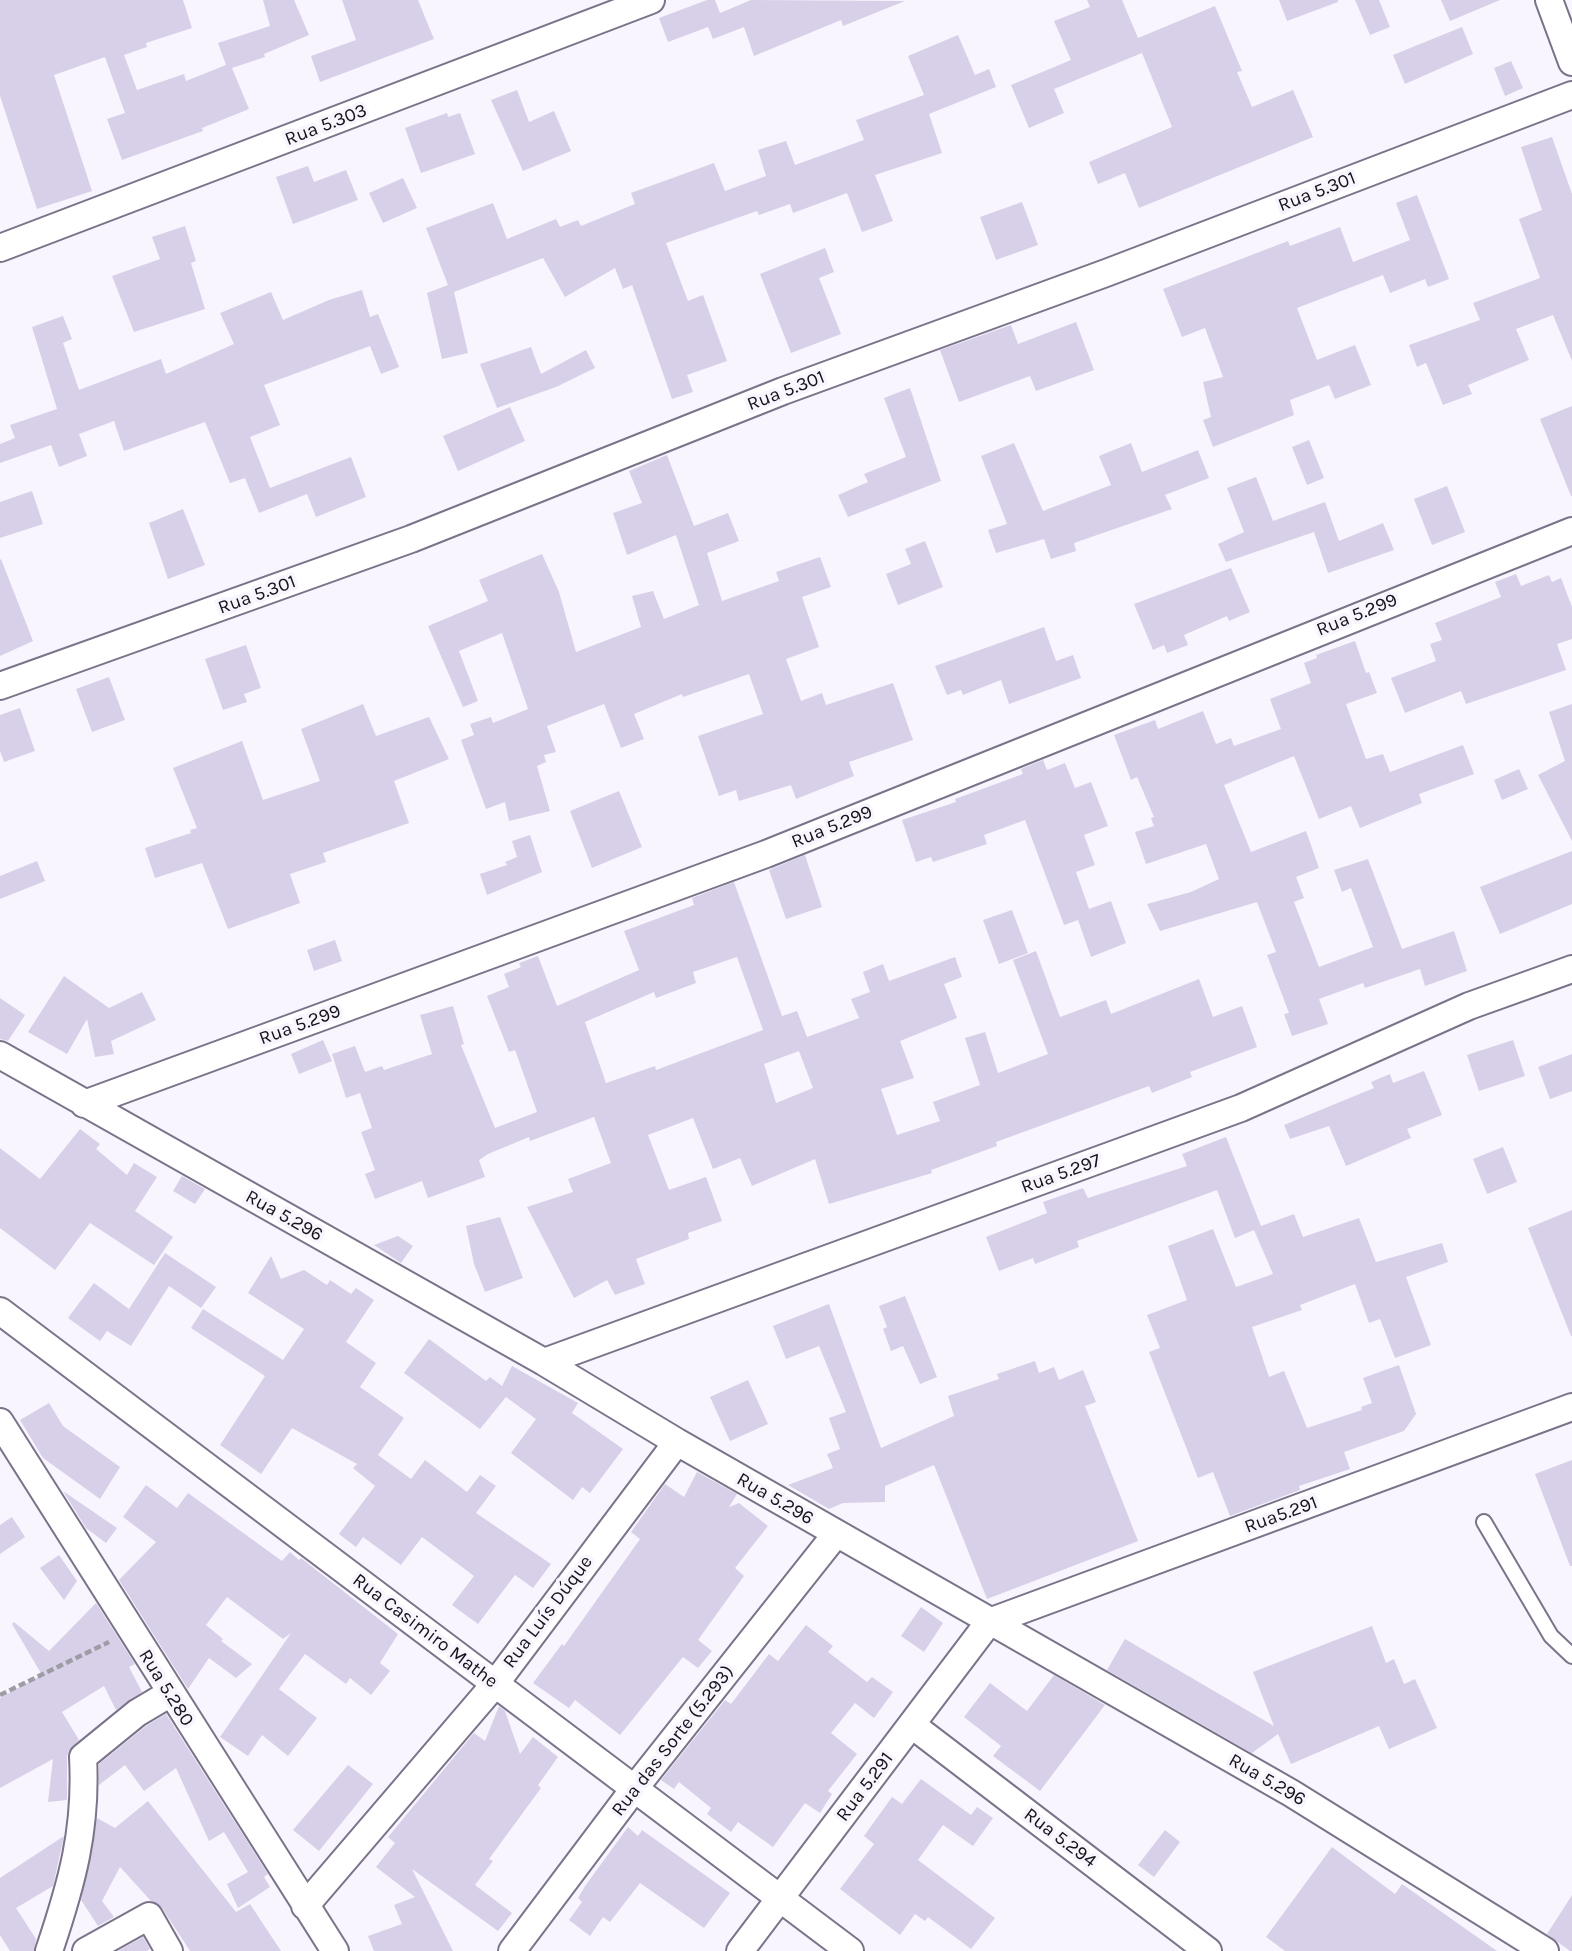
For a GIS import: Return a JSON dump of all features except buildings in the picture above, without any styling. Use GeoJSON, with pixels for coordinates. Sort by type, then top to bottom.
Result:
{"type":"FeatureCollection","features":[{"type":"Feature","properties":{"kind":"street","name":"Rua 5.303"},"geometry":{"type":"LineString","coordinates":[[0,248],[651,0]]}},
{"type":"Feature","properties":{"kind":"street"},"geometry":{"type":"LineString","coordinates":[[1549,0],[1572,62]]}},
{"type":"Feature","properties":{"kind":"street","name":"Rua 5.301"},"geometry":{"type":"LineString","coordinates":[[0,686],[411,539],[783,391],[1572,95]]}},
{"type":"Feature","properties":{"kind":"street","name":"Rua 5.299"},"geometry":{"type":"LineString","coordinates":[[84,1104],[766,854],[1572,531]]}},
{"type":"Feature","properties":{"kind":"street","name":"Rua 5.297"},"geometry":{"type":"LineString","coordinates":[[544,1362],[1241,1108],[1469,1006],[1572,969]]}},
{"type":"Feature","properties":{"kind":"street","name":"Rua 5.296"},"geometry":{"type":"LineString","coordinates":[[0,1055],[544,1362],[836,1534],[1291,1793],[1530,1947]]}},
{"type":"Feature","properties":{"kind":"street","name":"Rua Casimiro Mathe"},"geometry":{"type":"LineString","coordinates":[[0,1311],[850,1951]]}},
{"type":"Feature","properties":{"kind":"street","name":"Rua5.291"},"geometry":{"type":"LineString","coordinates":[[989,1622],[1572,1408]]}},
{"type":"Feature","properties":{"kind":"street","name":"Rua 5.280"},"geometry":{"type":"LineString","coordinates":[[0,1422],[169,1694],[335,1951]]}},
{"type":"Feature","properties":{"kind":"street","name":"Rua Luís Dúque"},"geometry":{"type":"LineString","coordinates":[[305,1906],[495,1684],[677,1442]]}},
{"type":"Feature","properties":{"kind":"street","name":"Rua das Sorte (5.293)"},"geometry":{"type":"LineString","coordinates":[[512,1951],[634,1789],[836,1534]]}},
{"type":"Feature","properties":{"kind":"street","name":"Rua 5.291"},"geometry":{"type":"LineString","coordinates":[[740,1951],[989,1622]]}},
{"type":"Feature","properties":{"kind":"street"},"geometry":{"type":"LineString","coordinates":[[49,1951],[74,1875],[80,1842],[84,1819],[83,1757],[137,1713],[169,1694]]}},
{"type":"Feature","properties":{"kind":"street","name":"Rua 5.294"},"geometry":{"type":"LineString","coordinates":[[912,1725],[1208,1951]]}},
{"type":"Feature","properties":{"kind":"street"},"geometry":{"type":"LineString","coordinates":[[86,1951],[149,1916],[169,1951]]}},
{"type":"Feature","properties":{"kind":"lane"},"geometry":{"type":"LineString","coordinates":[[1485,1522],[1551,1636],[1572,1656]]}},
{"type":"Feature","properties":{"kind":"path"},"geometry":{"type":"LineString","coordinates":[[0,1695],[130,1631]]}}]}
